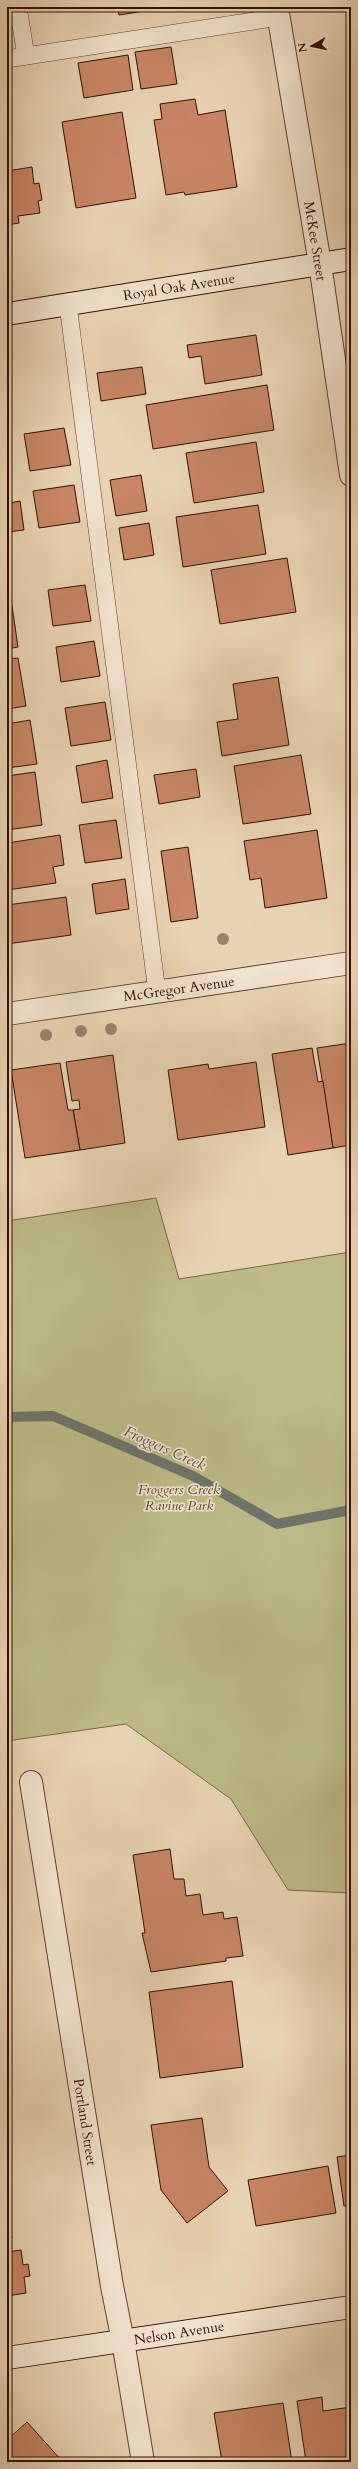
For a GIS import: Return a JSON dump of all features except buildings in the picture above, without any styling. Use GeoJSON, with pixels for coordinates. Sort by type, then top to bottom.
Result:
{"type":"FeatureCollection","features":[{"type":"Feature","properties":{"kind":"street","name":"McKee Street"},"geometry":{"type":"LineString","coordinates":[[278,12],[320,264],[351,476]]}},
{"type":"Feature","properties":{"kind":"street","name":"Royal Oak Avenue"},"geometry":{"type":"LineString","coordinates":[[7,314],[351,259]]}},
{"type":"Feature","properties":{"kind":"street","name":"McGregor Avenue"},"geometry":{"type":"LineString","coordinates":[[7,1014],[351,963]]}},
{"type":"Feature","properties":{"kind":"street","name":"Portland Street"},"geometry":{"type":"LineString","coordinates":[[31,1782],[112,2286],[123,2341],[143,2462]]}},
{"type":"Feature","properties":{"kind":"street","name":"Nelson Avenue"},"geometry":{"type":"LineString","coordinates":[[7,2358],[351,2307]]}},
{"type":"Feature","properties":{"kind":"lane"},"geometry":{"type":"LineString","coordinates":[[18,7],[26,56]]}},
{"type":"Feature","properties":{"kind":"lane"},"geometry":{"type":"LineString","coordinates":[[7,59],[278,12]]}},
{"type":"Feature","properties":{"kind":"lane"},"geometry":{"type":"LineString","coordinates":[[68,305],[157,992]]}},
{"type":"Feature","properties":{"kind":"green space","name":"Froggers Creek Ravine Park"},"geometry":{"type":"Polygon","coordinates":[[[156,1198],[179,1279],[351,1252],[351,1893],[288,1890],[231,1799],[126,1724],[7,1741],[7,1221],[156,1198]]]}},
{"type":"Feature","properties":{"kind":"waterway","name":"Froggers Creek"},"geometry":{"type":"LineString","coordinates":[[7,1417],[53,1416],[193,1476],[277,1524],[351,1510]]}}]}
